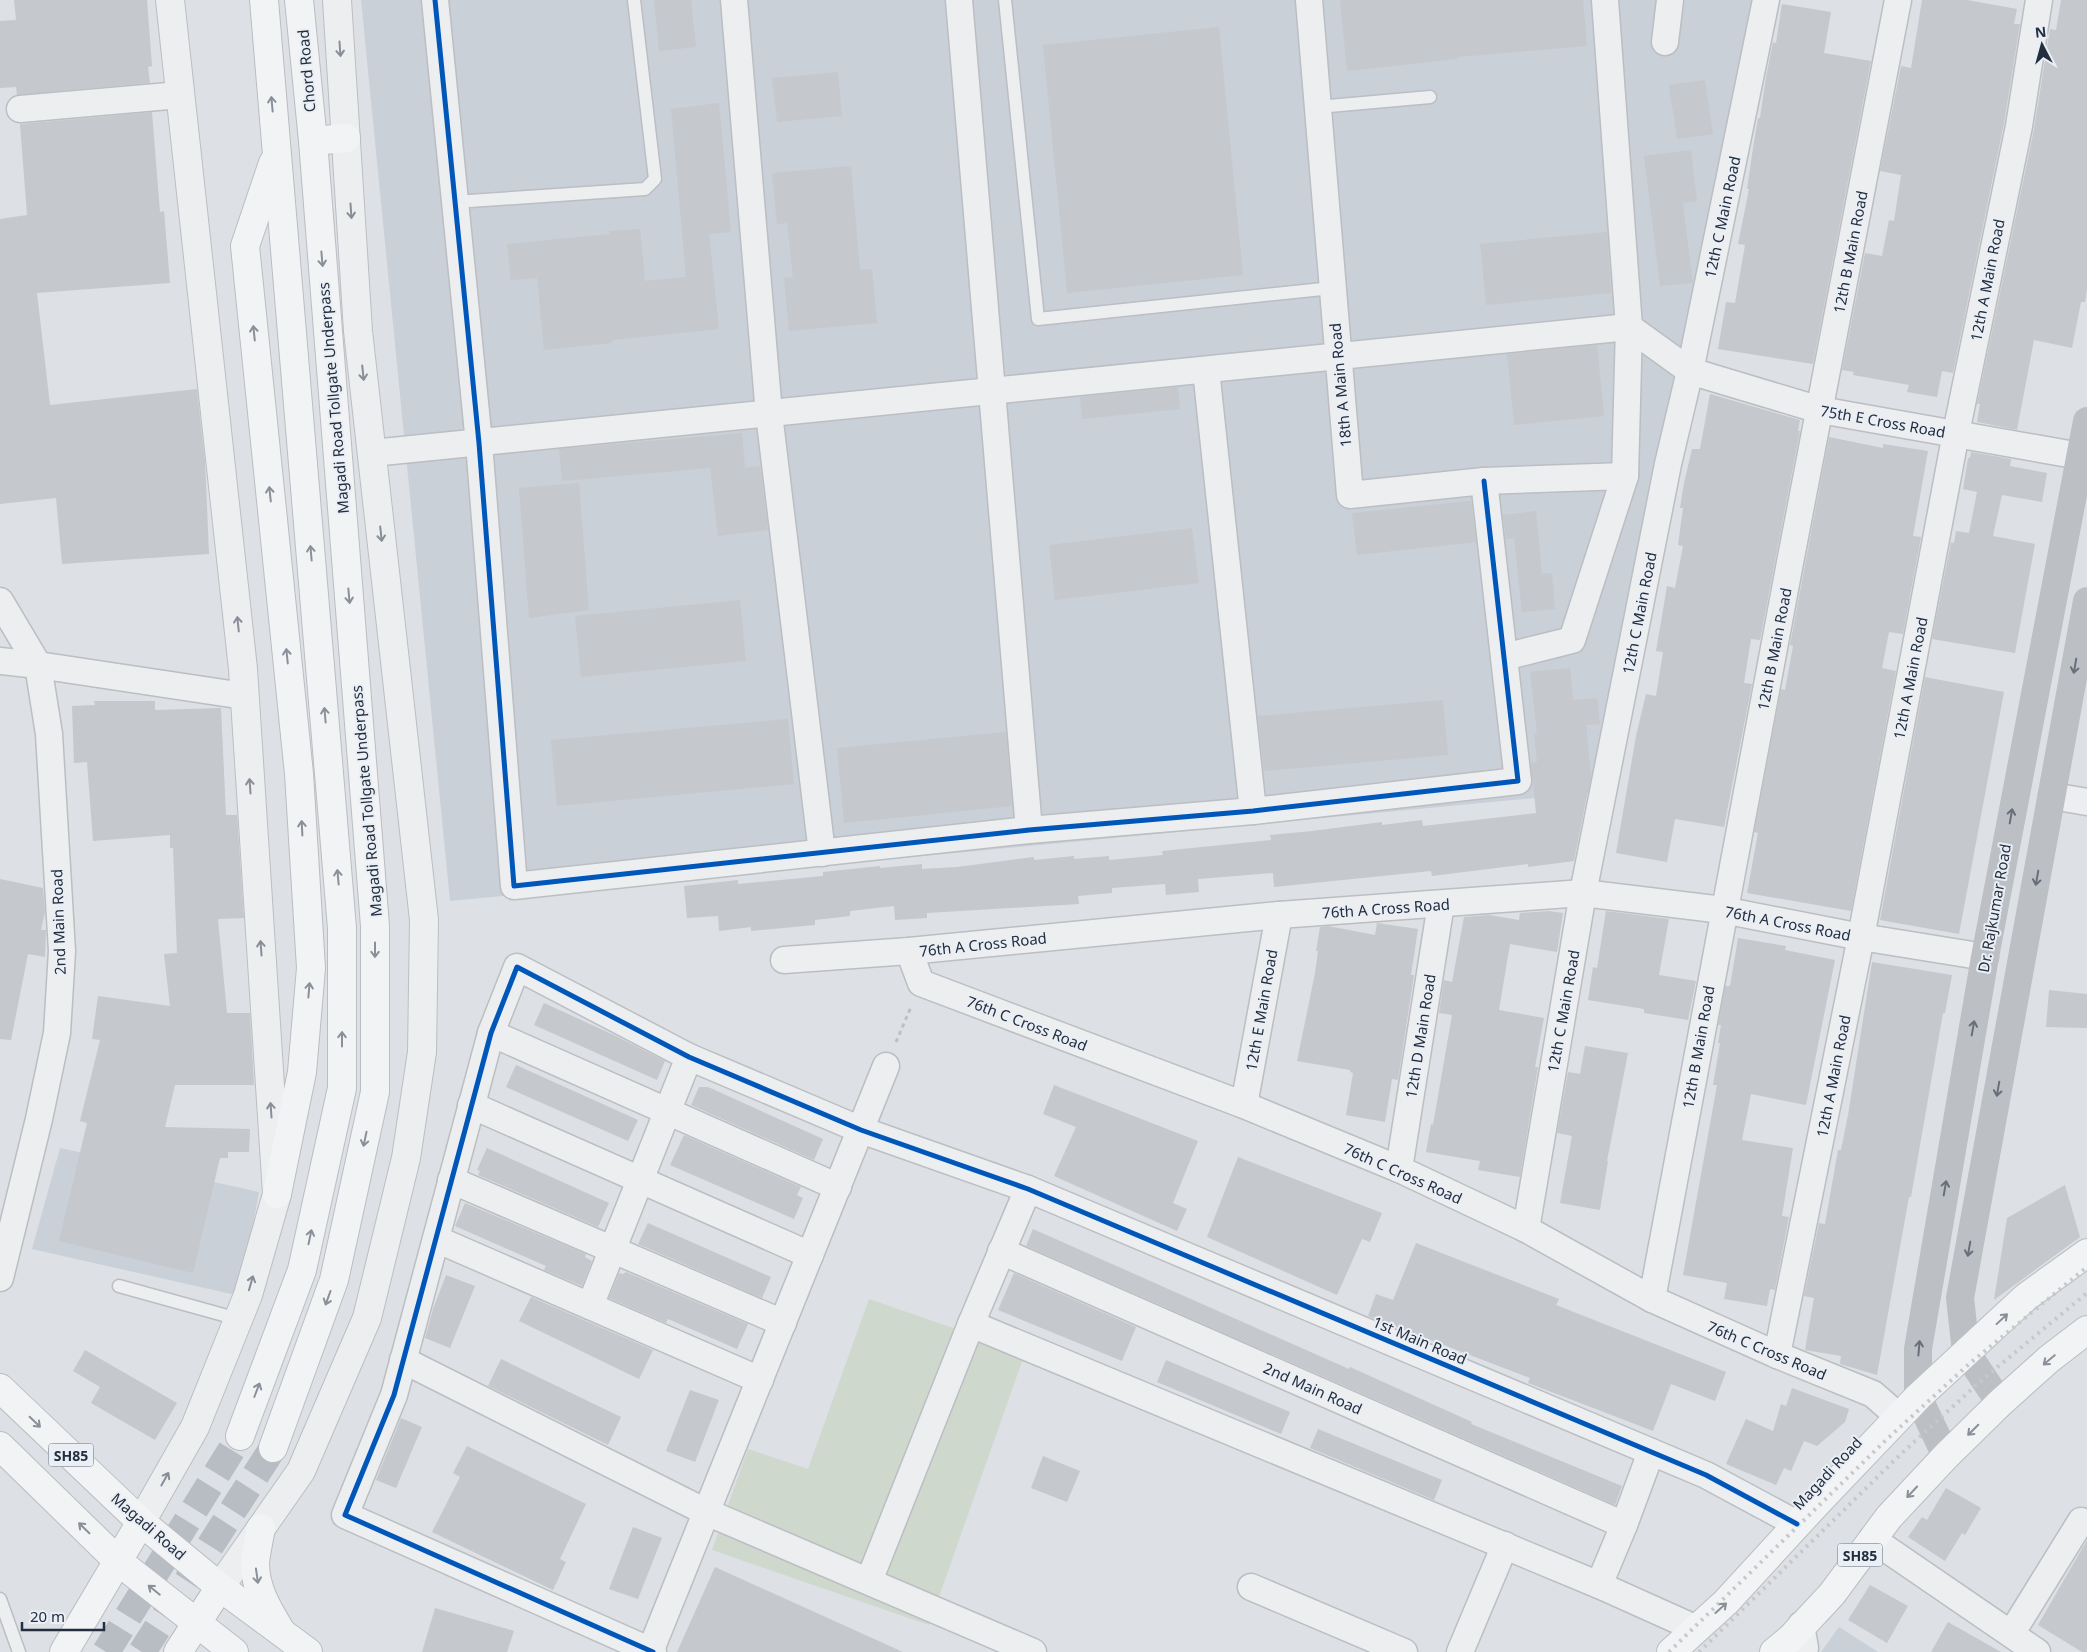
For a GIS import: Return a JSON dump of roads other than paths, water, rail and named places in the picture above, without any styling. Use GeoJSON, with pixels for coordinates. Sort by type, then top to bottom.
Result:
{"type":"FeatureCollection","features":[{"type":"Feature","properties":{"kind":"main road"},"geometry":{"type":"LineString","coordinates":[[240,1436],[302,1270],[342,1088],[342,928],[264,0]]}},
{"type":"Feature","properties":{"kind":"main road","name":"Chord Road"},"geometry":{"type":"LineString","coordinates":[[299,0],[313,141]]}},
{"type":"Feature","properties":{"kind":"main road"},"geometry":{"type":"LineString","coordinates":[[313,141],[346,138]]}},
{"type":"Feature","properties":{"kind":"main road","name":"Magadi Road Tollgate Underpass"},"geometry":{"type":"LineString","coordinates":[[273,1448],[334,1280],[375,1092],[375,926],[313,141]]}},
{"type":"Feature","properties":{"kind":"main road"},"geometry":{"type":"LineString","coordinates":[[276,152],[245,246],[299,774],[311,968],[302,1072],[277,1194]]}},
{"type":"Feature","properties":{"kind":"main road","name":"Dr. Rajkumar Road"},"geometry":{"type":"LineString","coordinates":[[1918,1397],[1918,1349],[1985,958],[2087,421]]}},
{"type":"Feature","properties":{"kind":"main road"},"geometry":{"type":"LineString","coordinates":[[2000,1403],[1966,1352],[1960,1298],[2087,601]]}},
{"type":"Feature","properties":{"kind":"main road","name":"Magadi Road"},"geometry":{"type":"LineString","coordinates":[[1671,1652],[1726,1602],[1898,1416],[2026,1296],[2087,1253]]}},
{"type":"Feature","properties":{"kind":"main road","name":"SH85"},"geometry":{"type":"LineString","coordinates":[[1774,1652],[1805,1644],[1832,1594],[1889,1517],[1946,1456],[2000,1403],[2050,1359],[2087,1330]]}},
{"type":"Feature","properties":{"kind":"main road","name":"Magadi Road"},"geometry":{"type":"LineString","coordinates":[[0,1388],[141,1522],[220,1587],[308,1652]]}},
{"type":"Feature","properties":{"kind":"main road"},"geometry":{"type":"LineString","coordinates":[[1918,1397],[1946,1456]]}},
{"type":"Feature","properties":{"kind":"main road","name":"SH85"},"geometry":{"type":"LineString","coordinates":[[0,1446],[119,1562],[234,1652]]}},
{"type":"Feature","properties":{"kind":"main road"},"geometry":{"type":"LineString","coordinates":[[64,1652],[141,1522]]}},
{"type":"Feature","properties":{"kind":"main road"},"geometry":{"type":"LineString","coordinates":[[261,1528],[256,1563],[259,1585],[264,1605],[284,1635]]}},
{"type":"Feature","properties":{"kind":"main road"},"geometry":{"type":"LineString","coordinates":[[178,1652],[220,1587]]}},
{"type":"Feature","properties":{"kind":"street"},"geometry":{"type":"LineString","coordinates":[[141,1522],[195,1427],[248,1295],[277,1194],[243,669],[170,0]]}},
{"type":"Feature","properties":{"kind":"street"},"geometry":{"type":"LineString","coordinates":[[220,1587],[301,1471],[367,1318],[406,1158],[422,1052],[424,920],[358,331],[337,0]]}},
{"type":"Feature","properties":{"kind":"street"},"geometry":{"type":"LineString","coordinates":[[435,0],[478,443],[514,886],[1029,830],[1253,811],[1518,781],[1484,481]]}},
{"type":"Feature","properties":{"kind":"street"},"geometry":{"type":"LineString","coordinates":[[734,0],[768,414],[822,853]]}},
{"type":"Feature","properties":{"kind":"street"},"geometry":{"type":"LineString","coordinates":[[959,0],[1029,830]]}},
{"type":"Feature","properties":{"kind":"street","name":"18th A Main Road"},"geometry":{"type":"LineString","coordinates":[[1309,0],[1350,495],[1484,481],[1625,476]]}},
{"type":"Feature","properties":{"kind":"street"},"geometry":{"type":"LineString","coordinates":[[1504,657],[1572,640],[1625,476],[1629,327],[1605,0]]}},
{"type":"Feature","properties":{"kind":"street"},"geometry":{"type":"LineString","coordinates":[[1665,42],[1670,0]]}},
{"type":"Feature","properties":{"kind":"street","name":"12th C Main Road"},"geometry":{"type":"LineString","coordinates":[[1526,1229],[1583,893],[1666,474],[1690,371],[1766,0]]}},
{"type":"Feature","properties":{"kind":"street","name":"12th B Main Road"},"geometry":{"type":"LineString","coordinates":[[1652,1299],[1723,910],[1898,0]]}},
{"type":"Feature","properties":{"kind":"street","name":"12th A Main Road"},"geometry":{"type":"LineString","coordinates":[[1777,1355],[1861,937],[1956,433],[2019,126],[2039,0]]}},
{"type":"Feature","properties":{"kind":"street"},"geometry":{"type":"LineString","coordinates":[[20,109],[180,95]]}},
{"type":"Feature","properties":{"kind":"street"},"geometry":{"type":"LineString","coordinates":[[372,454],[1629,327]]}},
{"type":"Feature","properties":{"kind":"street","name":"75th E Cross Road"},"geometry":{"type":"LineString","coordinates":[[1629,327],[1690,371],[1820,410],[2080,456]]}},
{"type":"Feature","properties":{"kind":"street"},"geometry":{"type":"LineString","coordinates":[[1206,370],[1253,811]]}},
{"type":"Feature","properties":{"kind":"street","name":"2nd Main Road"},"geometry":{"type":"LineString","coordinates":[[0,601],[38,665],[49,734],[62,942],[58,1024],[40,1119],[0,1278]]}},
{"type":"Feature","properties":{"kind":"street"},"geometry":{"type":"LineString","coordinates":[[0,661],[244,696]]}},
{"type":"Feature","properties":{"kind":"street"},"geometry":{"type":"LineString","coordinates":[[2052,796],[2087,802]]}},
{"type":"Feature","properties":{"kind":"street","name":"76th A Cross Road"},"geometry":{"type":"LineString","coordinates":[[784,960],[908,951],[1278,915],[1583,893],[1723,910],[1861,937],[1985,958]]}},
{"type":"Feature","properties":{"kind":"street","name":"12th D Main Road"},"geometry":{"type":"LineString","coordinates":[[1399,1169],[1441,904]]}},
{"type":"Feature","properties":{"kind":"street","name":"12th E Main Road"},"geometry":{"type":"LineString","coordinates":[[1244,1105],[1278,915]]}},
{"type":"Feature","properties":{"kind":"street","name":"76th C Cross Road"},"geometry":{"type":"LineString","coordinates":[[908,951],[921,983],[1244,1105],[1399,1169],[1526,1229],[1652,1299],[1777,1355],[1873,1394],[1898,1416]]}},
{"type":"Feature","properties":{"kind":"street","name":"1st Main Road"},"geometry":{"type":"LineString","coordinates":[[491,1033],[516,967],[689,1057],[861,1130],[1028,1189],[1706,1475],[1797,1524]]}},
{"type":"Feature","properties":{"kind":"street"},"geometry":{"type":"LineString","coordinates":[[838,1187],[491,1033],[394,1395],[345,1515],[651,1652],[861,1130],[886,1066]]}},
{"type":"Feature","properties":{"kind":"street"},"geometry":{"type":"LineString","coordinates":[[590,1306],[689,1057]]}},
{"type":"Feature","properties":{"kind":"street"},"geometry":{"type":"LineString","coordinates":[[471,1105],[810,1255]]}},
{"type":"Feature","properties":{"kind":"street"},"geometry":{"type":"LineString","coordinates":[[451,1180],[783,1323]]}},
{"type":"Feature","properties":{"kind":"street"},"geometry":{"type":"LineString","coordinates":[[869,1581],[971,1324],[1028,1189]]}},
{"type":"Feature","properties":{"kind":"street"},"geometry":{"type":"LineString","coordinates":[[436,1239],[760,1380]]}},
{"type":"Feature","properties":{"kind":"street","name":"2nd Main Road"},"geometry":{"type":"LineString","coordinates":[[1001,1251],[1624,1525]]}},
{"type":"Feature","properties":{"kind":"street"},"geometry":{"type":"LineString","coordinates":[[971,1324],[1599,1584],[1697,1629]]}},
{"type":"Feature","properties":{"kind":"street"},"geometry":{"type":"LineString","coordinates":[[403,1360],[704,1512],[707,1511],[1032,1652]]}},
{"type":"Feature","properties":{"kind":"street"},"geometry":{"type":"LineString","coordinates":[[1599,1584],[1624,1525],[1651,1452]]}},
{"type":"Feature","properties":{"kind":"street"},"geometry":{"type":"LineString","coordinates":[[2011,1634],[2081,1521]]}},
{"type":"Feature","properties":{"kind":"street"},"geometry":{"type":"LineString","coordinates":[[1872,1539],[2037,1652]]}},
{"type":"Feature","properties":{"kind":"street"},"geometry":{"type":"LineString","coordinates":[[1460,1652],[1505,1545]]}},
{"type":"Feature","properties":{"kind":"street"},"geometry":{"type":"LineString","coordinates":[[1251,1586],[1404,1652]]}},
{"type":"Feature","properties":{"kind":"lane"},"geometry":{"type":"LineString","coordinates":[[455,202],[645,188],[655,179],[634,0]]}},
{"type":"Feature","properties":{"kind":"lane"},"geometry":{"type":"LineString","coordinates":[[1005,0],[1038,319],[1332,288]]}},
{"type":"Feature","properties":{"kind":"lane"},"geometry":{"type":"LineString","coordinates":[[1318,107],[1430,97]]}},
{"type":"Feature","properties":{"kind":"lane"},"geometry":{"type":"LineString","coordinates":[[119,1286],[238,1319]]}},
{"type":"Feature","properties":{"kind":"lane"},"geometry":{"type":"LineString","coordinates":[[0,1599],[19,1652]]}},
{"type":"Feature","properties":{"kind":"tunnel"},"geometry":{"type":"LineString","coordinates":[[106,1652],[240,1436]]}},
{"type":"Feature","properties":{"kind":"tunnel"},"geometry":{"type":"LineString","coordinates":[[142,1652],[273,1448]]}},
{"type":"Feature","properties":{"kind":"railway"},"geometry":{"type":"LineString","coordinates":[[1669,1652],[1886,1440],[1969,1364],[2087,1267]]}},
{"type":"Feature","properties":{"kind":"railway"},"geometry":{"type":"LineString","coordinates":[[1699,1652],[1901,1454],[1983,1379],[2087,1293]]}}]}
